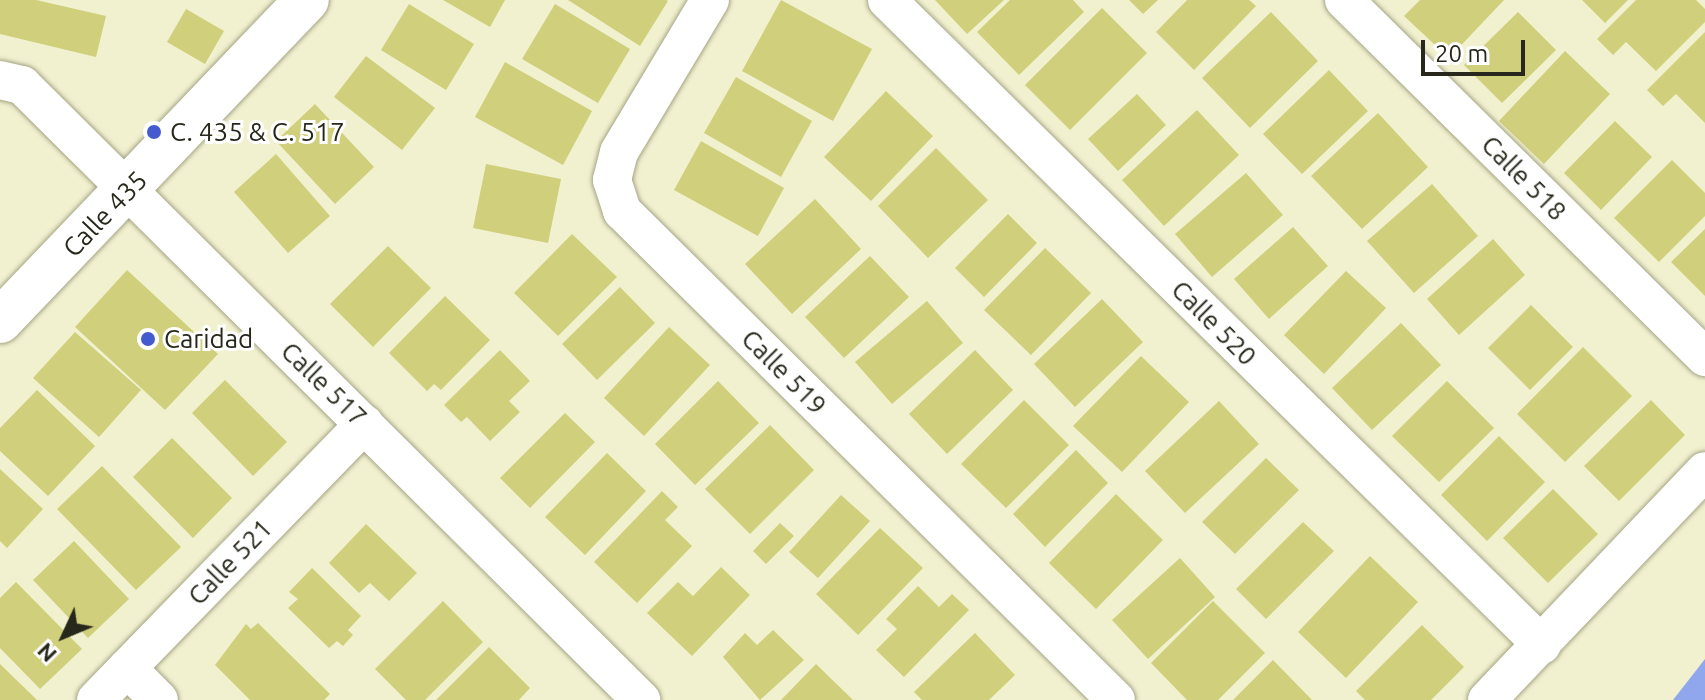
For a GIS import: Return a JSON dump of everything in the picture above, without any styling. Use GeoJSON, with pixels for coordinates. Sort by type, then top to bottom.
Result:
{"type":"FeatureCollection","features":[{"type":"Feature","properties":{"kind":"street","name":"Calle 435"},"geometry":{"type":"LineString","coordinates":[[0,321],[307,0]]}},
{"type":"Feature","properties":{"kind":"street","name":"Calle 519"},"geometry":{"type":"LineString","coordinates":[[710,0],[619,152],[612,180],[622,211],[1116,700]]}},
{"type":"Feature","properties":{"kind":"street","name":"Calle 520"},"geometry":{"type":"LineString","coordinates":[[887,0],[1542,645]]}},
{"type":"Feature","properties":{"kind":"street","name":"Calle 518"},"geometry":{"type":"LineString","coordinates":[[1344,0],[1705,357]]}},
{"type":"Feature","properties":{"kind":"street","name":"Calle 517"},"geometry":{"type":"LineString","coordinates":[[0,80],[22,85],[126,192],[641,700]]}},
{"type":"Feature","properties":{"kind":"street","name":"Calle 521"},"geometry":{"type":"LineString","coordinates":[[96,700],[364,424]]}},
{"type":"Feature","properties":{"kind":"street"},"geometry":{"type":"LineString","coordinates":[[1487,700],[1705,471]]}},
{"type":"Feature","properties":{"kind":"street"},"geometry":{"type":"LineString","coordinates":[[127,668],[159,700]]}},
{"type":"Feature","properties":{"kind":"water"},"geometry":{"type":"Polygon","coordinates":[[[1705,659],[1705,700],[1673,700],[1705,659]]]}},
{"type":"Feature","properties":{"kind":"building"},"geometry":{"type":"Polygon","coordinates":[[[0,0],[36,0],[106,16],[96,57],[0,34],[0,0]]]}},
{"type":"Feature","properties":{"kind":"building"},"geometry":{"type":"Polygon","coordinates":[[[443,0],[505,0],[490,27],[443,0]]]}},
{"type":"Feature","properties":{"kind":"building"},"geometry":{"type":"Polygon","coordinates":[[[568,0],[666,0],[668,1],[640,46],[568,0]]]}},
{"type":"Feature","properties":{"kind":"building"},"geometry":{"type":"Polygon","coordinates":[[[781,0],[872,49],[833,121],[742,71],[781,0]]]}},
{"type":"Feature","properties":{"kind":"building"},"geometry":{"type":"Polygon","coordinates":[[[935,0],[1004,0],[967,34],[935,0]]]}},
{"type":"Feature","properties":{"kind":"building"},"geometry":{"type":"Polygon","coordinates":[[[1010,0],[1073,0],[1084,12],[1019,75],[977,32],[1010,0]]]}},
{"type":"Feature","properties":{"kind":"building"},"geometry":{"type":"Polygon","coordinates":[[[1129,0],[1158,0],[1143,14],[1129,0]]]}},
{"type":"Feature","properties":{"kind":"building"},"geometry":{"type":"Polygon","coordinates":[[[1187,0],[1249,0],[1256,6],[1194,70],[1156,32],[1187,0]]]}},
{"type":"Feature","properties":{"kind":"building"},"geometry":{"type":"Polygon","coordinates":[[[1420,0],[1504,0],[1449,58],[1404,16],[1420,0]]]}},
{"type":"Feature","properties":{"kind":"building"},"geometry":{"type":"Polygon","coordinates":[[[1582,0],[1628,0],[1605,23],[1582,0]]]}},
{"type":"Feature","properties":{"kind":"building"},"geometry":{"type":"Polygon","coordinates":[[[1636,0],[1696,0],[1705,9],[1705,22],[1656,71],[1626,42],[1613,55],[1597,39],[1636,0]]]}},
{"type":"Feature","properties":{"kind":"building"},"geometry":{"type":"Polygon","coordinates":[[[409,4],[474,44],[446,90],[381,50],[409,4]]]}},
{"type":"Feature","properties":{"kind":"building"},"geometry":{"type":"Polygon","coordinates":[[[555,4],[630,49],[598,103],[522,59],[555,4]]]}},
{"type":"Feature","properties":{"kind":"building"},"geometry":{"type":"Polygon","coordinates":[[[1102,8],[1147,53],[1070,130],[1025,85],[1102,8]]]}},
{"type":"Feature","properties":{"kind":"building"},"geometry":{"type":"Polygon","coordinates":[[[186,9],[224,31],[205,64],[167,42],[186,9]]]}},
{"type":"Feature","properties":{"kind":"building"},"geometry":{"type":"Polygon","coordinates":[[[1271,12],[1318,61],[1250,128],[1202,78],[1271,12]]]}},
{"type":"Feature","properties":{"kind":"building"},"geometry":{"type":"Polygon","coordinates":[[[1518,12],[1556,50],[1502,103],[1464,65],[1518,12]]]}},
{"type":"Feature","properties":{"kind":"building"},"geometry":{"type":"Polygon","coordinates":[[[1705,32],[1705,123],[1676,94],[1663,106],[1647,90],[1705,32]]]}},
{"type":"Feature","properties":{"kind":"building"},"geometry":{"type":"Polygon","coordinates":[[[1565,51],[1610,94],[1544,164],[1499,121],[1565,51]]]}},
{"type":"Feature","properties":{"kind":"building"},"geometry":{"type":"Polygon","coordinates":[[[366,56],[435,108],[402,150],[334,97],[366,56]]]}},
{"type":"Feature","properties":{"kind":"building"},"geometry":{"type":"Polygon","coordinates":[[[505,62],[592,111],[563,165],[475,117],[505,62]]]}},
{"type":"Feature","properties":{"kind":"building"},"geometry":{"type":"Polygon","coordinates":[[[1329,70],[1368,111],[1302,174],[1263,134],[1329,70]]]}},
{"type":"Feature","properties":{"kind":"building"},"geometry":{"type":"Polygon","coordinates":[[[736,77],[812,121],[781,177],[704,133],[736,77]]]}},
{"type":"Feature","properties":{"kind":"building"},"geometry":{"type":"Polygon","coordinates":[[[886,91],[933,136],[871,201],[824,157],[886,91]]]}},
{"type":"Feature","properties":{"kind":"building"},"geometry":{"type":"Polygon","coordinates":[[[1137,94],[1166,125],[1118,171],[1088,139],[1137,94]]]}},
{"type":"Feature","properties":{"kind":"building"},"geometry":{"type":"Polygon","coordinates":[[[315,104],[374,167],[335,204],[276,141],[315,104]]]}},
{"type":"Feature","properties":{"kind":"building"},"geometry":{"type":"Polygon","coordinates":[[[1197,110],[1239,155],[1164,226],[1122,180],[1197,110]]]}},
{"type":"Feature","properties":{"kind":"building"},"geometry":{"type":"Polygon","coordinates":[[[1378,113],[1428,167],[1362,229],[1311,176],[1378,113]]]}},
{"type":"Feature","properties":{"kind":"building"},"geometry":{"type":"Polygon","coordinates":[[[1615,121],[1652,157],[1601,210],[1564,173],[1615,121]]]}},
{"type":"Feature","properties":{"kind":"building"},"geometry":{"type":"Polygon","coordinates":[[[701,141],[784,188],[758,236],[674,190],[701,141]]]}},
{"type":"Feature","properties":{"kind":"building"},"geometry":{"type":"Polygon","coordinates":[[[936,148],[988,200],[928,258],[878,206],[936,148]]]}},
{"type":"Feature","properties":{"kind":"building"},"geometry":{"type":"Polygon","coordinates":[[[276,154],[330,216],[288,253],[234,192],[276,154]]]}},
{"type":"Feature","properties":{"kind":"building"},"geometry":{"type":"Polygon","coordinates":[[[1672,160],[1705,193],[1705,216],[1659,262],[1614,218],[1672,160]]]}},
{"type":"Feature","properties":{"kind":"building"},"geometry":{"type":"Polygon","coordinates":[[[486,164],[561,179],[548,243],[473,228],[486,164]]]}},
{"type":"Feature","properties":{"kind":"building"},"geometry":{"type":"Polygon","coordinates":[[[1246,173],[1283,215],[1212,277],[1175,234],[1246,173]]]}},
{"type":"Feature","properties":{"kind":"building"},"geometry":{"type":"Polygon","coordinates":[[[1432,184],[1478,236],[1414,293],[1367,241],[1432,184]]]}},
{"type":"Feature","properties":{"kind":"building"},"geometry":{"type":"Polygon","coordinates":[[[815,199],[861,249],[792,314],[745,264],[815,199]]]}},
{"type":"Feature","properties":{"kind":"building"},"geometry":{"type":"Polygon","coordinates":[[[1008,214],[1037,243],[984,297],[955,268],[1008,214]]]}},
{"type":"Feature","properties":{"kind":"building"},"geometry":{"type":"Polygon","coordinates":[[[1293,227],[1328,266],[1269,319],[1234,279],[1293,227]]]}},
{"type":"Feature","properties":{"kind":"building"},"geometry":{"type":"Polygon","coordinates":[[[1705,229],[1705,296],[1671,262],[1705,229]]]}},
{"type":"Feature","properties":{"kind":"building"},"geometry":{"type":"Polygon","coordinates":[[[572,234],[617,277],[558,336],[514,293],[572,234]]]}},
{"type":"Feature","properties":{"kind":"building"},"geometry":{"type":"Polygon","coordinates":[[[1493,239],[1525,275],[1459,335],[1427,299],[1493,239]]]}},
{"type":"Feature","properties":{"kind":"building"},"geometry":{"type":"Polygon","coordinates":[[[388,246],[431,288],[373,347],[330,304],[388,246]]]}},
{"type":"Feature","properties":{"kind":"building"},"geometry":{"type":"Polygon","coordinates":[[[1045,248],[1091,293],[1031,355],[984,310],[1045,248]]]}},
{"type":"Feature","properties":{"kind":"building"},"geometry":{"type":"Polygon","coordinates":[[[870,256],[909,297],[844,358],[805,317],[870,256]]]}},
{"type":"Feature","properties":{"kind":"building"},"geometry":{"type":"Polygon","coordinates":[[[127,270],[218,354],[165,410],[75,327],[127,270]]]}},
{"type":"Feature","properties":{"kind":"building"},"geometry":{"type":"Polygon","coordinates":[[[1346,271],[1386,308],[1324,374],[1284,335],[1346,271]]]}},
{"type":"Feature","properties":{"kind":"building"},"geometry":{"type":"Polygon","coordinates":[[[620,287],[655,323],[597,380],[562,344],[620,287]]]}},
{"type":"Feature","properties":{"kind":"building"},"geometry":{"type":"Polygon","coordinates":[[[445,296],[490,340],[441,390],[434,384],[427,391],[389,353],[445,296]]]}},
{"type":"Feature","properties":{"kind":"building"},"geometry":{"type":"Polygon","coordinates":[[[1102,299],[1143,342],[1075,407],[1034,364],[1102,299]]]}},
{"type":"Feature","properties":{"kind":"building"},"geometry":{"type":"Polygon","coordinates":[[[927,301],[963,343],[892,404],[855,362],[927,301]]]}},
{"type":"Feature","properties":{"kind":"building"},"geometry":{"type":"Polygon","coordinates":[[[1531,305],[1573,347],[1530,390],[1488,348],[1531,305]]]}},
{"type":"Feature","properties":{"kind":"building"},"geometry":{"type":"Polygon","coordinates":[[[1401,323],[1441,365],[1372,430],[1332,388],[1401,323]]]}},
{"type":"Feature","properties":{"kind":"building"},"geometry":{"type":"Polygon","coordinates":[[[669,327],[710,365],[644,436],[604,398],[669,327]]]}},
{"type":"Feature","properties":{"kind":"building"},"geometry":{"type":"Polygon","coordinates":[[[75,332],[141,390],[99,437],[33,378],[75,332]]]}},
{"type":"Feature","properties":{"kind":"building"},"geometry":{"type":"Polygon","coordinates":[[[1583,347],[1632,396],[1565,462],[1517,414],[1583,347]]]}},
{"type":"Feature","properties":{"kind":"building"},"geometry":{"type":"Polygon","coordinates":[[[500,350],[530,381],[509,401],[520,412],[490,441],[467,417],[461,422],[444,405],[500,350]]]}},
{"type":"Feature","properties":{"kind":"building"},"geometry":{"type":"Polygon","coordinates":[[[975,350],[1013,390],[947,454],[909,414],[975,350]]]}},
{"type":"Feature","properties":{"kind":"building"},"geometry":{"type":"Polygon","coordinates":[[[1141,356],[1189,402],[1122,472],[1073,426],[1141,356]]]}},
{"type":"Feature","properties":{"kind":"building"},"geometry":{"type":"Polygon","coordinates":[[[225,380],[287,442],[253,476],[192,413],[225,380]]]}},
{"type":"Feature","properties":{"kind":"building"},"geometry":{"type":"Polygon","coordinates":[[[718,381],[759,423],[695,485],[655,444],[718,381]]]}},
{"type":"Feature","properties":{"kind":"building"},"geometry":{"type":"Polygon","coordinates":[[[1447,381],[1494,428],[1439,482],[1392,436],[1447,381]]]}},
{"type":"Feature","properties":{"kind":"building"},"geometry":{"type":"Polygon","coordinates":[[[37,390],[95,446],[48,496],[0,451],[0,428],[37,390]]]}},
{"type":"Feature","properties":{"kind":"building"},"geometry":{"type":"Polygon","coordinates":[[[1024,400],[1069,445],[1006,508],[961,464],[1024,400]]]}},
{"type":"Feature","properties":{"kind":"building"},"geometry":{"type":"Polygon","coordinates":[[[1651,400],[1685,435],[1619,501],[1584,466],[1651,400]]]}},
{"type":"Feature","properties":{"kind":"building"},"geometry":{"type":"Polygon","coordinates":[[[1219,401],[1259,444],[1185,513],[1145,471],[1219,401]]]}},
{"type":"Feature","properties":{"kind":"building"},"geometry":{"type":"Polygon","coordinates":[[[565,413],[595,442],[530,508],[500,478],[565,413]]]}},
{"type":"Feature","properties":{"kind":"building"},"geometry":{"type":"Polygon","coordinates":[[[770,425],[814,470],[750,534],[705,489],[770,425]]]}},
{"type":"Feature","properties":{"kind":"building"},"geometry":{"type":"Polygon","coordinates":[[[1499,436],[1545,482],[1487,541],[1441,495],[1499,436]]]}},
{"type":"Feature","properties":{"kind":"building"},"geometry":{"type":"Polygon","coordinates":[[[172,438],[232,498],[193,538],[133,477],[172,438]]]}},
{"type":"Feature","properties":{"kind":"building"},"geometry":{"type":"Polygon","coordinates":[[[1076,450],[1108,483],[1045,547],[1013,514],[1076,450]]]}},
{"type":"Feature","properties":{"kind":"building"},"geometry":{"type":"Polygon","coordinates":[[[607,453],[646,491],[585,555],[545,517],[607,453]]]}},
{"type":"Feature","properties":{"kind":"building"},"geometry":{"type":"Polygon","coordinates":[[[1266,458],[1299,490],[1235,554],[1202,522],[1266,458]]]}},
{"type":"Feature","properties":{"kind":"building"},"geometry":{"type":"Polygon","coordinates":[[[102,466],[181,547],[136,590],[57,509],[102,466]]]}},
{"type":"Feature","properties":{"kind":"building"},"geometry":{"type":"Polygon","coordinates":[[[0,469],[43,509],[7,548],[0,541],[0,469]]]}},
{"type":"Feature","properties":{"kind":"building"},"geometry":{"type":"Polygon","coordinates":[[[1553,489],[1598,534],[1548,583],[1503,538],[1553,489]]]}},
{"type":"Feature","properties":{"kind":"building"},"geometry":{"type":"Polygon","coordinates":[[[662,491],[678,507],[665,520],[692,546],[637,603],[594,562],[662,491]]]}},
{"type":"Feature","properties":{"kind":"building"},"geometry":{"type":"Polygon","coordinates":[[[1116,494],[1163,540],[1096,609],[1049,563],[1116,494]]]}},
{"type":"Feature","properties":{"kind":"building"},"geometry":{"type":"Polygon","coordinates":[[[841,495],[870,521],[818,578],[789,552],[841,495]]]}},
{"type":"Feature","properties":{"kind":"building"},"geometry":{"type":"Polygon","coordinates":[[[1303,522],[1334,551],[1266,619],[1236,589],[1303,522]]]}},
{"type":"Feature","properties":{"kind":"building"},"geometry":{"type":"Polygon","coordinates":[[[780,523],[794,536],[766,564],[753,551],[780,523]]]}},
{"type":"Feature","properties":{"kind":"building"},"geometry":{"type":"Polygon","coordinates":[[[366,524],[417,573],[389,601],[370,583],[359,593],[329,563],[366,524]]]}},
{"type":"Feature","properties":{"kind":"building"},"geometry":{"type":"Polygon","coordinates":[[[880,528],[923,568],[858,635],[816,594],[880,528]]]}},
{"type":"Feature","properties":{"kind":"building"},"geometry":{"type":"Polygon","coordinates":[[[74,541],[129,599],[88,638],[33,580],[74,541]]]}},
{"type":"Feature","properties":{"kind":"building"},"geometry":{"type":"Polygon","coordinates":[[[1370,556],[1418,602],[1346,678],[1298,632],[1370,556]]]}},
{"type":"Feature","properties":{"kind":"building"},"geometry":{"type":"Polygon","coordinates":[[[1180,558],[1215,597],[1148,659],[1112,620],[1180,558]]]}},
{"type":"Feature","properties":{"kind":"building"},"geometry":{"type":"Polygon","coordinates":[[[721,567],[750,595],[692,656],[647,613],[678,582],[693,596],[721,567]]]}},
{"type":"Feature","properties":{"kind":"building"},"geometry":{"type":"Polygon","coordinates":[[[312,568],[361,616],[348,630],[353,635],[343,646],[337,641],[329,648],[288,608],[298,599],[289,592],[312,568]]]}},
{"type":"Feature","properties":{"kind":"building"},"geometry":{"type":"Polygon","coordinates":[[[16,582],[82,649],[40,689],[0,648],[0,598],[16,582]]]}},
{"type":"Feature","properties":{"kind":"building"},"geometry":{"type":"Polygon","coordinates":[[[918,586],[939,607],[952,594],[969,610],[904,677],[876,650],[897,629],[886,619],[918,586]]]}},
{"type":"Feature","properties":{"kind":"building"},"geometry":{"type":"Polygon","coordinates":[[[443,601],[483,642],[425,700],[406,700],[375,669],[443,601]]]}},
{"type":"Feature","properties":{"kind":"building"},"geometry":{"type":"Polygon","coordinates":[[[1213,601],[1265,653],[1218,700],[1187,700],[1151,663],[1213,601]]]}},
{"type":"Feature","properties":{"kind":"building"},"geometry":{"type":"Polygon","coordinates":[[[258,623],[330,694],[324,700],[250,700],[215,665],[246,624],[251,629],[258,623]]]}},
{"type":"Feature","properties":{"kind":"building"},"geometry":{"type":"Polygon","coordinates":[[[1422,625],[1464,667],[1431,700],[1365,700],[1356,691],[1422,625]]]}},
{"type":"Feature","properties":{"kind":"building"},"geometry":{"type":"Polygon","coordinates":[[[773,630],[804,660],[760,700],[723,657],[745,633],[757,645],[773,630]]]}},
{"type":"Feature","properties":{"kind":"building"},"geometry":{"type":"Polygon","coordinates":[[[975,633],[1015,675],[989,700],[922,700],[914,692],[975,633]]]}},
{"type":"Feature","properties":{"kind":"building"},"geometry":{"type":"Polygon","coordinates":[[[489,647],[530,688],[519,700],[436,700],[489,647]]]}},
{"type":"Feature","properties":{"kind":"building"},"geometry":{"type":"Polygon","coordinates":[[[1273,660],[1312,700],[1233,700],[1273,660]]]}},
{"type":"Feature","properties":{"kind":"building"},"geometry":{"type":"Polygon","coordinates":[[[0,664],[37,700],[0,700],[0,664]]]}},
{"type":"Feature","properties":{"kind":"building"},"geometry":{"type":"Polygon","coordinates":[[[816,664],[853,700],[781,700],[816,664]]]}},
{"type":"Feature","properties":{"kind":"place","name":"C. 435 & C. 517"},"geometry":{"type":"Point","coordinates":[154,132]}},
{"type":"Feature","properties":{"kind":"place","name":"Caridad"},"geometry":{"type":"Point","coordinates":[148,339]}}]}
